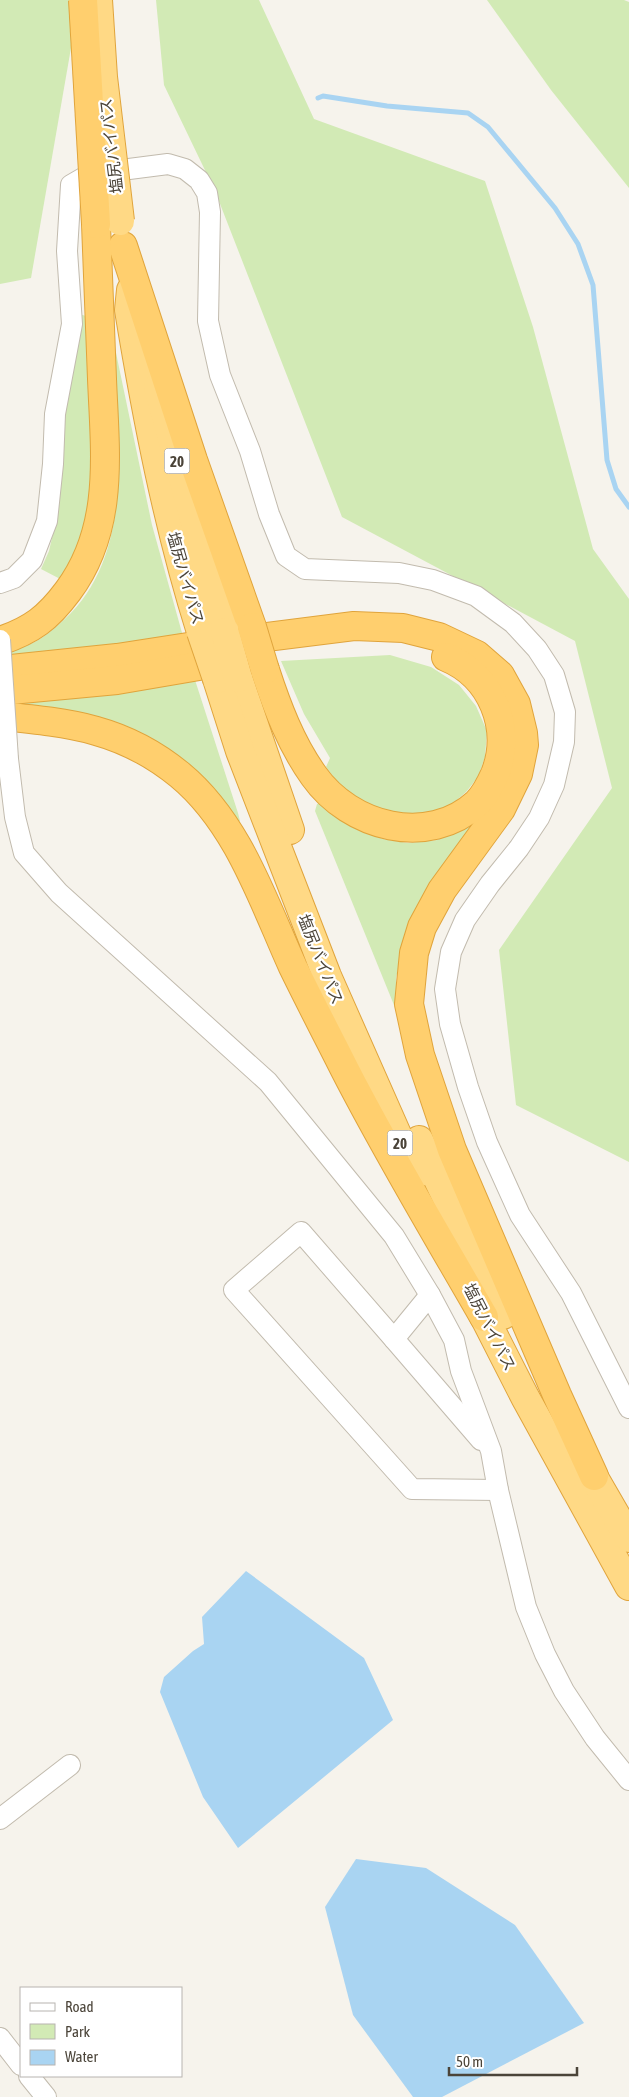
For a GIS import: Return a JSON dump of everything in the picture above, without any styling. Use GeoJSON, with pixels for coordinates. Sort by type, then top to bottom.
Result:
{"type":"FeatureCollection","features":[{"type":"Feature","properties":{"kind":"highway"},"geometry":{"type":"LineString","coordinates":[[0,641],[30,630],[52,611],[84,566],[93,547],[101,518],[104,494],[113,230],[83,0]]}},
{"type":"Feature","properties":{"kind":"highway","name":"塩尻バイパス"},"geometry":{"type":"LineString","coordinates":[[98,0],[113,230],[131,290],[139,309],[213,632],[228,678],[282,808],[342,966],[459,1226],[542,1393],[594,1476],[629,1538]]}},
{"type":"Feature","properties":{"kind":"highway"},"geometry":{"type":"LineString","coordinates":[[0,691],[117,680],[324,644],[375,641],[398,643],[452,660],[473,675],[497,708],[502,732],[500,757],[492,780],[477,802],[457,817],[429,827],[393,827],[356,813],[330,793],[315,778],[287,729],[265,670],[252,627],[113,230]]}},
{"type":"Feature","properties":{"kind":"highway"},"geometry":{"type":"LineString","coordinates":[[0,670],[117,658],[198,645],[354,626],[403,628],[439,636],[476,655],[500,675],[516,704],[524,745],[518,774],[501,809],[442,890],[422,927],[414,953],[409,1004],[420,1055],[452,1150],[557,1395],[594,1476]]}},
{"type":"Feature","properties":{"kind":"highway","name":"塩尻バイパス"},"geometry":{"type":"LineString","coordinates":[[228,678],[240,751],[327,976],[400,1143],[484,1317],[548,1440],[629,1586]]}},
{"type":"Feature","properties":{"kind":"highway"},"geometry":{"type":"LineString","coordinates":[[0,716],[72,724],[99,730],[117,737],[152,754],[166,764],[181,776],[208,806],[230,836],[256,883],[294,969],[351,1081],[484,1317]]}},
{"type":"Feature","properties":{"kind":"street"},"geometry":{"type":"LineString","coordinates":[[0,583],[14,578],[32,560],[47,521],[53,464],[55,414],[72,324],[67,251],[70,185],[90,174],[168,164],[185,169],[199,180],[207,193],[210,212],[208,321],[220,375],[250,451],[269,514],[286,556],[305,569],[399,573],[433,580],[476,596],[513,623],[537,649],[554,675],[565,712],[564,742],[554,786],[539,818],[465,920],[451,952],[445,989],[450,1024],[468,1087],[487,1142],[520,1215],[571,1293],[629,1408]]}},
{"type":"Feature","properties":{"kind":"street"},"geometry":{"type":"LineString","coordinates":[[0,641],[5,763],[24,853],[59,893],[268,1082],[394,1236],[430,1295],[454,1340],[461,1371],[490,1451],[526,1607],[544,1654],[564,1691],[595,1738],[627,1773]]}},
{"type":"Feature","properties":{"kind":"street"},"geometry":{"type":"LineString","coordinates":[[490,1451],[301,1232],[234,1290],[412,1489],[498,1490]]}},
{"type":"Feature","properties":{"kind":"street"},"geometry":{"type":"LineString","coordinates":[[394,1339],[430,1295]]}},
{"type":"Feature","properties":{"kind":"street"},"geometry":{"type":"LineString","coordinates":[[0,1819],[70,1764]]}},
{"type":"Feature","properties":{"kind":"street"},"geometry":{"type":"LineString","coordinates":[[0,2038],[20,2065]]}},
{"type":"Feature","properties":{"kind":"street"},"geometry":{"type":"LineString","coordinates":[[30,2077],[46,2097]]}},
{"type":"Feature","properties":{"kind":"green space"},"geometry":{"type":"Polygon","coordinates":[[[0,0],[78,0],[79,2],[31,278],[0,284],[0,0]]]}},
{"type":"Feature","properties":{"kind":"green space"},"geometry":{"type":"Polygon","coordinates":[[[156,0],[259,0],[314,119],[485,181],[533,327],[593,549],[629,599],[629,1162],[516,1105],[499,950],[612,788],[575,641],[342,517],[215,191],[164,85],[156,0]]]}},
{"type":"Feature","properties":{"kind":"green space"},"geometry":{"type":"Polygon","coordinates":[[[487,0],[624,0],[629,2],[629,188],[551,90],[487,0]]]}},
{"type":"Feature","properties":{"kind":"green space"},"geometry":{"type":"Polygon","coordinates":[[[76,313],[86,316],[93,427],[91,510],[64,581],[41,569],[49,551],[58,512],[60,462],[76,313]]]}},
{"type":"Feature","properties":{"kind":"green space"},"geometry":{"type":"Polygon","coordinates":[[[115,348],[152,525],[184,640],[12,659],[12,650],[36,641],[58,625],[84,598],[101,567],[112,533],[117,496],[119,458],[115,348]]]}},
{"type":"Feature","properties":{"kind":"green space"},"geometry":{"type":"Polygon","coordinates":[[[390,655],[431,667],[459,685],[476,706],[487,731],[485,757],[478,777],[466,792],[450,806],[421,816],[373,810],[341,787],[326,767],[330,758],[304,714],[281,661],[390,655]]]}},
{"type":"Feature","properties":{"kind":"green space"},"geometry":{"type":"Polygon","coordinates":[[[195,680],[238,813],[240,821],[236,823],[203,784],[17,709],[16,704],[124,693],[195,680]]]}},
{"type":"Feature","properties":{"kind":"green space"},"geometry":{"type":"Polygon","coordinates":[[[324,803],[351,826],[383,839],[408,843],[437,840],[464,828],[483,808],[405,938],[396,978],[396,1010],[315,811],[317,804],[324,803]]]}},
{"type":"Feature","properties":{"kind":"water"},"geometry":{"type":"Polygon","coordinates":[[[246,1571],[364,1658],[393,1720],[238,1848],[203,1797],[160,1692],[164,1677],[193,1651],[204,1644],[202,1617],[246,1571]]]}},
{"type":"Feature","properties":{"kind":"water"},"geometry":{"type":"Polygon","coordinates":[[[356,1859],[426,1868],[515,1925],[584,2023],[442,2097],[413,2097],[353,2015],[325,1907],[356,1859]]]}},
{"type":"Feature","properties":{"kind":"waterway"},"geometry":{"type":"LineString","coordinates":[[318,98],[323,96],[387,106],[468,113],[488,127],[555,208],[578,244],[593,285],[607,460],[616,489],[629,507]]}}]}
